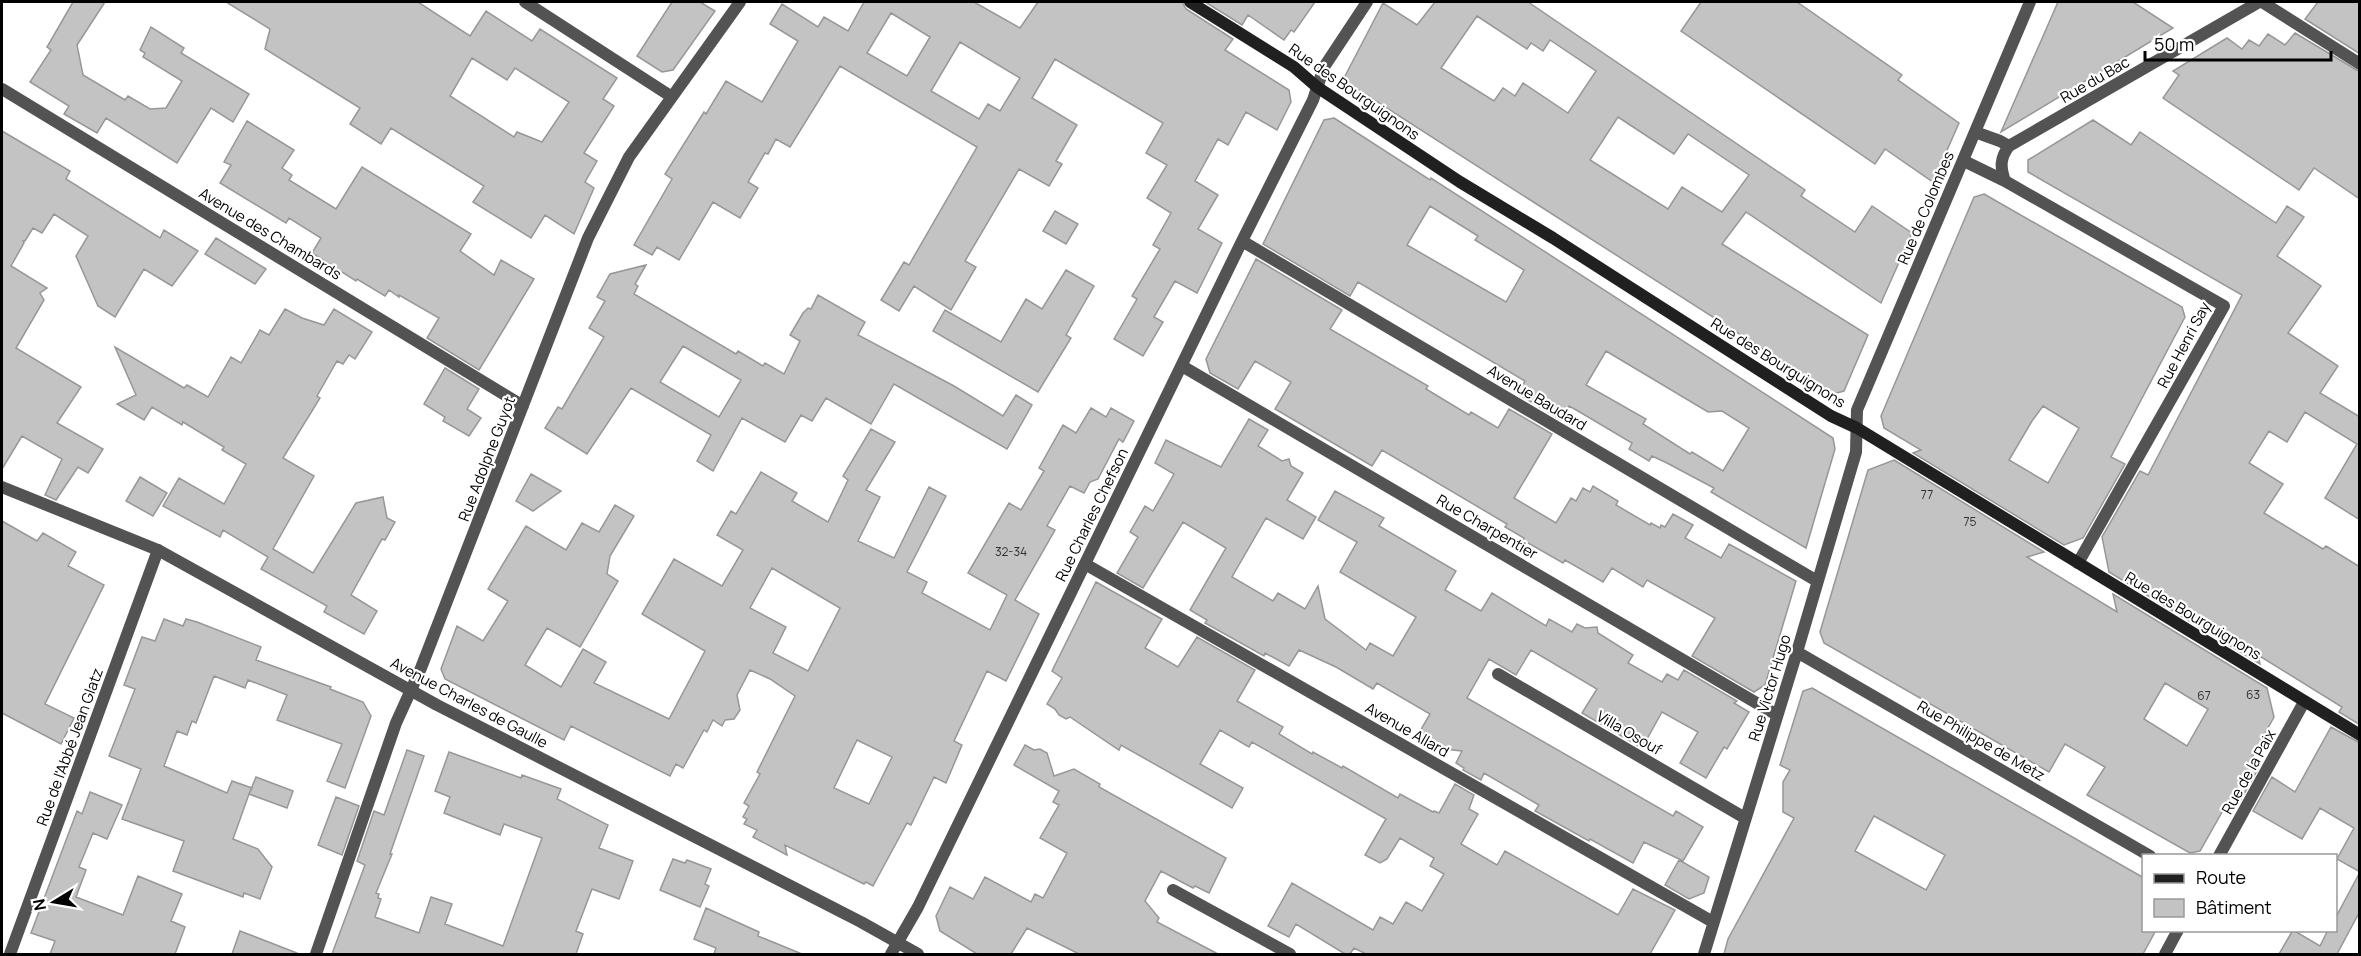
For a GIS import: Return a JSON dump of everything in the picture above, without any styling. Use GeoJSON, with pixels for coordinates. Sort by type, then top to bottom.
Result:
{"type":"FeatureCollection","features":[{"type":"Feature","properties":{"kind":"main road","name":"Rue des Bourguignons"},"geometry":{"type":"LineString","coordinates":[[1190,2],[1294,67],[1317,87],[1460,182],[1553,238],[1831,416],[1857,428],[2360,735]]}},
{"type":"Feature","properties":{"kind":"street"},"geometry":{"type":"LineString","coordinates":[[525,2],[672,97]]}},
{"type":"Feature","properties":{"kind":"street","name":"Rue Adolphe Guyot"},"geometry":{"type":"LineString","coordinates":[[316,954],[392,733],[496,480],[588,238],[629,157],[740,2]]}},
{"type":"Feature","properties":{"kind":"street","name":"Rue Charles Chefson"},"geometry":{"type":"LineString","coordinates":[[891,954],[899,943],[1313,100],[1324,67],[1366,2]]}},
{"type":"Feature","properties":{"kind":"street","name":"Rue de Colombes"},"geometry":{"type":"LineString","coordinates":[[1857,428],[1857,410],[1975,132],[1980,125],[2030,2]]}},
{"type":"Feature","properties":{"kind":"street"},"geometry":{"type":"LineString","coordinates":[[2260,2],[2360,64]]}},
{"type":"Feature","properties":{"kind":"street","name":"Rue du Bac"},"geometry":{"type":"LineString","coordinates":[[2008,146],[2260,2]]}},
{"type":"Feature","properties":{"kind":"street","name":"Avenue des Chambards"},"geometry":{"type":"LineString","coordinates":[[2,89],[523,406]]}},
{"type":"Feature","properties":{"kind":"street"},"geometry":{"type":"LineString","coordinates":[[1975,132],[2008,146],[2001,164],[2005,181]]}},
{"type":"Feature","properties":{"kind":"street","name":"Rue Henri Say"},"geometry":{"type":"LineString","coordinates":[[1964,161],[2005,181],[2224,306],[2078,563]]}},
{"type":"Feature","properties":{"kind":"street","name":"Avenue Baudard"},"geometry":{"type":"LineString","coordinates":[[1242,241],[1817,581]]}},
{"type":"Feature","properties":{"kind":"street","name":"Rue Charpentier"},"geometry":{"type":"LineString","coordinates":[[1182,366],[1777,715]]}},
{"type":"Feature","properties":{"kind":"street","name":"Rue Victor Hugo"},"geometry":{"type":"LineString","coordinates":[[1704,954],[1856,452],[1857,428]]}},
{"type":"Feature","properties":{"kind":"street","name":"Avenue Charles de Gaulle"},"geometry":{"type":"LineString","coordinates":[[2,488],[158,550],[411,691],[918,954]]}},
{"type":"Feature","properties":{"kind":"street","name":"Rue de l'Abbé Jean Glatz"},"geometry":{"type":"LineString","coordinates":[[10,954],[158,550]]}},
{"type":"Feature","properties":{"kind":"street","name":"Avenue Allard"},"geometry":{"type":"LineString","coordinates":[[1085,564],[1713,922]]}},
{"type":"Feature","properties":{"kind":"street","name":"Rue Philippe de Metz"},"geometry":{"type":"LineString","coordinates":[[1797,652],[2148,854]]}},
{"type":"Feature","properties":{"kind":"street","name":"Villa Osouf"},"geometry":{"type":"LineString","coordinates":[[1498,674],[1745,818]]}},
{"type":"Feature","properties":{"kind":"street","name":"Rue de la Paix"},"geometry":{"type":"LineString","coordinates":[[2220,854],[2304,702]]}},
{"type":"Feature","properties":{"kind":"street"},"geometry":{"type":"LineString","coordinates":[[1173,890],[1290,954]]}},
{"type":"Feature","properties":{"kind":"street"},"geometry":{"type":"LineString","coordinates":[[2165,954],[2177,932]]}},
{"type":"Feature","properties":{"kind":"building"},"geometry":{"type":"Polygon","coordinates":[[[73,2],[105,2],[77,45],[83,75],[125,100],[128,96],[150,109],[166,108],[182,81],[143,57],[145,53],[140,50],[151,27],[184,48],[181,53],[249,94],[233,122],[211,108],[177,163],[106,118],[97,133],[64,114],[69,106],[30,82],[51,50],[47,47],[73,2]]]}},
{"type":"Feature","properties":{"kind":"building"},"geometry":{"type":"Polygon","coordinates":[[[226,2],[418,2],[470,36],[486,11],[532,41],[540,29],[617,78],[603,99],[614,106],[584,153],[597,161],[585,182],[594,188],[574,234],[545,215],[531,238],[473,202],[484,186],[391,128],[381,144],[350,124],[360,108],[265,49],[270,29],[226,2]],[[472,58],[450,96],[514,137],[517,132],[542,142],[569,102],[515,68],[507,80],[472,58]]]}},
{"type":"Feature","properties":{"kind":"building"},"geometry":{"type":"Polygon","coordinates":[[[672,2],[700,2],[715,11],[673,70],[662,72],[637,56],[672,2]]]}},
{"type":"Feature","properties":{"kind":"building"},"geometry":{"type":"Polygon","coordinates":[[[864,2],[974,2],[1020,28],[1038,2],[1182,2],[1186,9],[1233,39],[1225,50],[1289,90],[1291,102],[1277,130],[1246,112],[1228,145],[1218,139],[1195,181],[1218,195],[1198,229],[1222,243],[1197,293],[1175,281],[1154,317],[1163,322],[1143,356],[1114,339],[1137,299],[1132,296],[1160,249],[1153,245],[1171,213],[1147,198],[1167,165],[1146,153],[1163,123],[1055,59],[1032,98],[1077,125],[1056,161],[1062,164],[1049,186],[1019,169],[965,261],[976,267],[951,310],[914,286],[899,311],[881,300],[904,262],[909,265],[977,147],[840,66],[790,147],[776,139],[768,154],[765,153],[748,182],[758,188],[740,218],[713,202],[679,260],[657,247],[652,255],[634,245],[672,179],[665,174],[726,81],[762,102],[798,41],[770,24],[782,4],[818,27],[824,17],[848,31],[864,2]],[[891,13],[867,53],[907,76],[930,37],[891,13]],[[960,42],[931,91],[979,119],[988,104],[1000,111],[1020,78],[960,42]]]}},
{"type":"Feature","properties":{"kind":"building"},"geometry":{"type":"Polygon","coordinates":[[[1205,2],[1315,2],[1294,32],[1291,30],[1284,40],[1248,15],[1242,25],[1205,2]]]}},
{"type":"Feature","properties":{"kind":"building"},"geometry":{"type":"Polygon","coordinates":[[[1435,2],[1528,2],[1805,190],[1801,196],[1855,232],[1872,206],[1912,233],[1881,303],[1746,212],[1722,244],[1868,335],[1844,391],[1833,394],[1343,80],[1383,3],[1417,25],[1435,2]],[[1477,16],[1441,68],[1494,101],[1503,88],[1515,96],[1523,83],[1568,113],[1596,71],[1550,40],[1543,51],[1531,43],[1527,49],[1477,16]],[[1618,117],[1590,160],[1668,209],[1682,187],[1722,212],[1749,175],[1688,134],[1674,154],[1618,117]]]}},
{"type":"Feature","properties":{"kind":"building"},"geometry":{"type":"Polygon","coordinates":[[[1701,2],[1797,2],[1902,75],[1898,80],[1959,123],[1933,182],[1885,149],[1875,164],[1681,31],[1701,2]]]}},
{"type":"Feature","properties":{"kind":"building"},"geometry":{"type":"Polygon","coordinates":[[[2058,2],[2133,2],[2173,28],[2001,132],[2058,2]]]}},
{"type":"Feature","properties":{"kind":"building"},"geometry":{"type":"Polygon","coordinates":[[[2318,2],[2360,2],[2360,54],[2305,19],[2318,2]]]}},
{"type":"Feature","properties":{"kind":"building"},"geometry":{"type":"Polygon","coordinates":[[[2295,33],[2360,72],[2360,199],[2314,168],[2299,190],[2163,98],[2179,75],[2173,71],[2227,38],[2242,49],[2249,40],[2259,46],[2268,34],[2285,45],[2295,33]]]}},
{"type":"Feature","properties":{"kind":"building"},"geometry":{"type":"Polygon","coordinates":[[[1334,118],[1430,180],[1431,178],[1833,438],[1835,449],[1806,548],[1711,492],[1714,488],[1652,456],[1649,461],[1629,449],[1632,443],[1569,406],[1561,420],[1518,394],[1525,381],[1358,282],[1350,296],[1263,244],[1324,120],[1334,118]],[[1430,206],[1407,245],[1506,302],[1524,270],[1475,240],[1478,236],[1430,206]],[[1606,351],[1586,385],[1646,419],[1643,424],[1690,454],[1692,452],[1723,471],[1749,428],[1722,411],[1708,412],[1606,351]]]}},
{"type":"Feature","properties":{"kind":"building"},"geometry":{"type":"Polygon","coordinates":[[[2093,120],[2131,145],[2140,132],[2276,223],[2287,206],[2304,217],[2277,256],[2321,286],[2288,333],[2338,366],[2320,393],[2360,417],[2360,520],[2325,498],[2357,444],[2305,412],[2287,442],[2269,431],[2249,463],[2283,484],[2264,513],[2323,549],[2326,546],[2360,567],[2360,725],[2339,712],[2342,707],[2258,655],[2260,664],[2109,572],[2102,537],[2140,471],[2148,475],[2242,295],[2028,172],[2028,160],[2093,120]]]}},
{"type":"Feature","properties":{"kind":"building"},"geometry":{"type":"Polygon","coordinates":[[[247,121],[294,150],[282,168],[292,175],[289,180],[336,209],[362,167],[471,234],[460,251],[494,275],[501,260],[534,279],[479,370],[427,338],[439,318],[389,290],[385,296],[357,279],[356,281],[312,253],[321,238],[289,218],[286,223],[220,183],[231,165],[224,162],[247,121]]]}},
{"type":"Feature","properties":{"kind":"building"},"geometry":{"type":"Polygon","coordinates":[[[2,131],[70,171],[66,179],[160,238],[164,230],[198,251],[172,286],[144,269],[115,317],[98,306],[76,256],[88,236],[54,214],[42,233],[33,228],[23,241],[11,266],[47,288],[40,293],[44,300],[16,348],[81,387],[57,423],[103,449],[88,473],[78,467],[56,500],[45,495],[62,459],[22,436],[2,469],[2,131]]]}},
{"type":"Feature","properties":{"kind":"building"},"geometry":{"type":"Polygon","coordinates":[[[1984,194],[2182,307],[2185,317],[2111,457],[2125,464],[2083,538],[2064,545],[1913,453],[1921,450],[1884,428],[1881,416],[1974,197],[1984,194]],[[2043,406],[2009,460],[2048,483],[2079,428],[2043,406]]]}},
{"type":"Feature","properties":{"kind":"building"},"geometry":{"type":"Polygon","coordinates":[[[1055,211],[1078,224],[1066,244],[1043,231],[1055,211]]]}},
{"type":"Feature","properties":{"kind":"building"},"geometry":{"type":"Polygon","coordinates":[[[216,238],[266,269],[255,284],[205,254],[216,238]]]}},
{"type":"Feature","properties":{"kind":"building"},"geometry":{"type":"Polygon","coordinates":[[[1256,259],[1342,310],[1330,329],[1428,386],[1426,389],[1469,415],[1471,412],[1498,428],[1509,409],[1552,434],[1514,498],[1556,523],[1571,498],[1576,501],[1583,488],[1590,492],[1593,486],[1618,501],[1616,505],[1650,525],[1651,523],[1660,528],[1661,525],[1665,527],[1673,514],[1693,525],[1685,538],[1721,558],[1729,544],[1796,581],[1765,685],[1754,692],[1692,656],[1715,618],[1647,580],[1643,587],[1612,568],[1603,582],[1565,560],[1563,563],[1523,540],[1524,538],[1505,527],[1507,524],[1382,450],[1372,466],[1275,409],[1291,382],[1255,361],[1238,389],[1210,373],[1206,359],[1256,259]]]}},
{"type":"Feature","properties":{"kind":"building"},"geometry":{"type":"Polygon","coordinates":[[[646,265],[635,284],[638,286],[634,294],[736,354],[738,351],[763,366],[765,363],[784,374],[800,341],[790,335],[803,313],[808,308],[811,309],[818,295],[865,322],[858,335],[954,386],[1003,416],[1016,395],[1032,405],[1007,449],[894,384],[871,424],[826,398],[812,421],[801,415],[785,442],[742,418],[713,471],[697,461],[711,435],[631,388],[587,454],[545,428],[558,407],[562,409],[604,337],[589,328],[605,301],[597,297],[610,274],[646,265]],[[683,346],[660,382],[719,417],[741,380],[683,346]]]}},
{"type":"Feature","properties":{"kind":"building"},"geometry":{"type":"Polygon","coordinates":[[[1066,270],[1094,286],[1066,335],[1071,338],[1038,392],[933,331],[945,310],[1001,342],[1026,299],[1042,309],[1066,270]]]}},
{"type":"Feature","properties":{"kind":"building"},"geometry":{"type":"Polygon","coordinates":[[[285,309],[302,318],[324,325],[334,309],[372,332],[355,359],[349,355],[343,364],[337,361],[317,396],[320,398],[283,458],[314,476],[273,549],[313,573],[356,503],[383,497],[387,518],[395,522],[385,540],[382,539],[351,595],[377,611],[364,634],[324,612],[327,606],[261,569],[268,557],[223,530],[220,537],[163,506],[179,478],[224,504],[246,464],[222,450],[224,447],[183,422],[182,425],[152,407],[144,420],[117,404],[136,395],[115,347],[184,388],[187,385],[208,397],[231,357],[241,363],[260,330],[269,335],[285,309]]]}},
{"type":"Feature","properties":{"kind":"building"},"geometry":{"type":"Polygon","coordinates":[[[445,368],[479,389],[467,409],[481,418],[469,436],[443,421],[445,417],[424,404],[445,368]]]}},
{"type":"Feature","properties":{"kind":"building"},"geometry":{"type":"Polygon","coordinates":[[[1091,408],[1106,417],[1111,408],[1134,421],[1123,442],[1119,439],[1098,479],[1090,482],[1084,493],[1070,486],[1047,526],[1055,530],[1015,600],[1039,614],[1006,681],[987,671],[954,741],[962,745],[946,783],[934,777],[911,825],[907,823],[873,886],[866,882],[864,884],[785,845],[787,855],[753,837],[757,830],[744,824],[747,819],[743,817],[749,806],[744,803],[760,774],[757,772],[795,696],[770,679],[750,670],[737,695],[740,710],[734,719],[725,720],[722,726],[713,720],[707,732],[704,730],[683,768],[676,764],[670,776],[571,726],[564,740],[445,679],[441,669],[457,626],[483,641],[508,601],[488,589],[526,526],[566,550],[582,523],[599,532],[615,505],[634,516],[610,556],[607,574],[618,581],[580,647],[547,628],[525,665],[561,687],[583,649],[606,662],[594,683],[669,719],[705,651],[642,614],[674,559],[722,586],[743,550],[717,535],[731,511],[736,514],[761,472],[797,493],[792,501],[828,522],[848,480],[843,476],[871,429],[895,442],[866,490],[880,497],[858,541],[894,558],[929,487],[946,496],[907,572],[927,582],[922,593],[990,630],[1007,595],[968,573],[1009,503],[1021,510],[1044,471],[1039,468],[1063,425],[1076,433],[1091,408]],[[772,568],[750,608],[786,627],[773,653],[808,671],[840,608],[772,568]],[[857,740],[834,788],[869,804],[892,757],[857,740]]]}},
{"type":"Feature","properties":{"kind":"building"},"geometry":{"type":"Polygon","coordinates":[[[1249,419],[1268,430],[1258,446],[1282,461],[1289,459],[1291,466],[1303,473],[1287,500],[1316,517],[1303,539],[1266,518],[1232,577],[1273,601],[1278,593],[1305,609],[1318,586],[1325,619],[1366,650],[1370,643],[1393,656],[1416,617],[1340,572],[1357,542],[1318,520],[1335,491],[1384,518],[1379,526],[1456,571],[1445,590],[1481,611],[1492,593],[1546,626],[1549,619],[1572,632],[1577,624],[1585,628],[1597,627],[1598,633],[1633,655],[1628,663],[1662,682],[1667,674],[1678,680],[1684,670],[1737,701],[1734,703],[1749,712],[1727,749],[1724,747],[1706,778],[1680,763],[1698,732],[1662,712],[1642,748],[1582,713],[1597,689],[1531,650],[1516,675],[1489,659],[1467,698],[1673,816],[1676,811],[1703,827],[1683,861],[1644,842],[1633,863],[1535,811],[1539,805],[1484,773],[1481,780],[1463,770],[1464,768],[1456,763],[1462,751],[1434,748],[1416,738],[1430,714],[1377,683],[1373,689],[1336,667],[1299,650],[1289,666],[1265,653],[1264,656],[1205,623],[1207,620],[1190,610],[1226,548],[1183,522],[1143,588],[1117,573],[1138,537],[1130,532],[1145,506],[1153,511],[1174,474],[1155,463],[1166,440],[1221,467],[1249,419]]]}},
{"type":"Feature","properties":{"kind":"building"},"geometry":{"type":"Polygon","coordinates":[[[1894,460],[2044,552],[2027,557],[2117,612],[2113,594],[2267,688],[2274,717],[2249,763],[2258,769],[2239,803],[2230,798],[2200,851],[2190,853],[2087,795],[2105,767],[2065,744],[2049,772],[1824,643],[1820,632],[1868,470],[1894,460]],[[2165,683],[2144,719],[2187,746],[2208,709],[2165,683]]]}},
{"type":"Feature","properties":{"kind":"building"},"geometry":{"type":"Polygon","coordinates":[[[531,474],[561,491],[533,511],[516,501],[531,474]]]}},
{"type":"Feature","properties":{"kind":"building"},"geometry":{"type":"Polygon","coordinates":[[[140,477],[167,493],[153,516],[126,501],[140,477]]]}},
{"type":"Feature","properties":{"kind":"building"},"geometry":{"type":"Polygon","coordinates":[[[2,521],[37,541],[43,533],[76,552],[68,566],[104,585],[45,704],[74,718],[61,744],[2,713],[2,521]]]}},
{"type":"Feature","properties":{"kind":"building"},"geometry":{"type":"Polygon","coordinates":[[[1096,582],[1162,619],[1145,648],[1178,667],[1197,637],[1255,670],[1237,701],[1283,727],[1279,734],[1312,754],[1313,752],[1342,768],[1343,766],[1398,798],[1400,794],[1433,812],[1439,813],[1455,784],[1474,795],[1469,809],[1478,814],[1461,844],[1497,865],[1505,851],[1618,915],[1633,889],[1675,910],[1650,954],[1366,954],[1354,948],[1350,954],[1345,954],[1296,924],[1289,937],[1268,926],[1292,883],[1373,930],[1380,917],[1393,924],[1406,902],[1422,911],[1444,874],[1430,866],[1434,858],[1400,838],[1387,859],[1380,863],[1365,855],[1386,819],[1252,742],[1249,747],[1220,730],[1200,764],[1243,788],[1232,808],[1121,745],[1119,750],[1070,717],[1066,719],[1059,715],[1047,704],[1062,678],[1052,671],[1096,582]]]}},
{"type":"Feature","properties":{"kind":"building"},"geometry":{"type":"Polygon","coordinates":[[[164,619],[183,626],[186,619],[197,622],[261,647],[256,660],[331,687],[330,689],[363,702],[371,716],[345,788],[327,781],[342,744],[277,720],[287,695],[248,680],[245,688],[214,676],[196,723],[192,721],[187,735],[177,731],[164,766],[227,793],[232,781],[252,788],[256,777],[293,791],[287,808],[249,794],[233,839],[258,849],[272,867],[260,899],[244,893],[243,897],[173,871],[184,841],[122,819],[141,769],[109,756],[135,689],[124,685],[142,637],[155,641],[164,619]]]}},
{"type":"Feature","properties":{"kind":"building"},"geometry":{"type":"Polygon","coordinates":[[[1812,688],[2142,877],[2142,932],[2155,932],[2143,954],[1724,954],[1728,939],[1794,818],[1783,812],[1783,782],[1790,770],[1780,765],[1803,691],[1812,688]],[[1874,816],[1855,851],[1926,890],[1945,855],[1874,816]]]}},
{"type":"Feature","properties":{"kind":"building"},"geometry":{"type":"Polygon","coordinates":[[[2331,727],[2360,743],[2360,872],[2337,859],[2354,828],[2320,808],[2302,839],[2253,811],[2272,777],[2295,792],[2331,727]]]}},
{"type":"Feature","properties":{"kind":"building"},"geometry":{"type":"Polygon","coordinates":[[[1025,745],[1047,753],[1054,776],[1074,769],[1100,784],[1099,787],[1226,858],[1209,893],[1195,886],[1193,888],[1161,871],[1145,901],[1159,918],[1157,922],[1218,954],[1079,954],[1027,928],[1011,954],[977,954],[940,931],[936,916],[950,887],[973,899],[985,877],[1031,902],[1035,894],[1043,898],[1067,853],[1040,838],[1059,805],[1053,802],[1059,791],[1014,765],[1025,745]]]}},
{"type":"Feature","properties":{"kind":"building"},"geometry":{"type":"Polygon","coordinates":[[[407,750],[424,756],[390,854],[392,854],[376,893],[381,899],[375,917],[419,933],[431,897],[452,904],[445,924],[503,946],[542,838],[504,824],[500,835],[444,813],[450,797],[435,791],[449,752],[521,778],[522,775],[561,789],[557,799],[608,825],[599,848],[633,861],[619,899],[592,889],[576,931],[583,934],[576,954],[332,954],[365,865],[357,861],[374,811],[384,815],[407,750]]]}},
{"type":"Feature","properties":{"kind":"building"},"geometry":{"type":"Polygon","coordinates":[[[90,792],[122,805],[107,839],[93,833],[79,867],[86,870],[76,897],[123,915],[138,876],[182,894],[171,921],[185,927],[175,954],[50,954],[55,941],[31,933],[77,811],[82,814],[90,792]]]}},
{"type":"Feature","properties":{"kind":"building"},"geometry":{"type":"Polygon","coordinates":[[[336,797],[359,806],[342,855],[318,845],[336,797]]]}},
{"type":"Feature","properties":{"kind":"building"},"geometry":{"type":"Polygon","coordinates":[[[673,859],[685,863],[687,860],[711,869],[705,884],[709,886],[700,907],[660,890],[673,859]]]}},
{"type":"Feature","properties":{"kind":"building"},"geometry":{"type":"Polygon","coordinates":[[[1679,860],[1709,877],[1704,893],[1689,899],[1665,885],[1679,860]]]}},
{"type":"Feature","properties":{"kind":"building"},"geometry":{"type":"Polygon","coordinates":[[[2360,872],[2360,911],[2337,954],[2279,954],[2292,932],[2296,932],[2320,946],[2327,932],[2337,932],[2337,915],[2360,872]]]}},
{"type":"Feature","properties":{"kind":"building"},"geometry":{"type":"Polygon","coordinates":[[[706,908],[759,932],[758,936],[802,954],[714,954],[716,948],[694,939],[706,908]]]}},
{"type":"Feature","properties":{"kind":"building"},"geometry":{"type":"Polygon","coordinates":[[[240,931],[297,953],[297,954],[232,954],[240,931]]]}}]}
